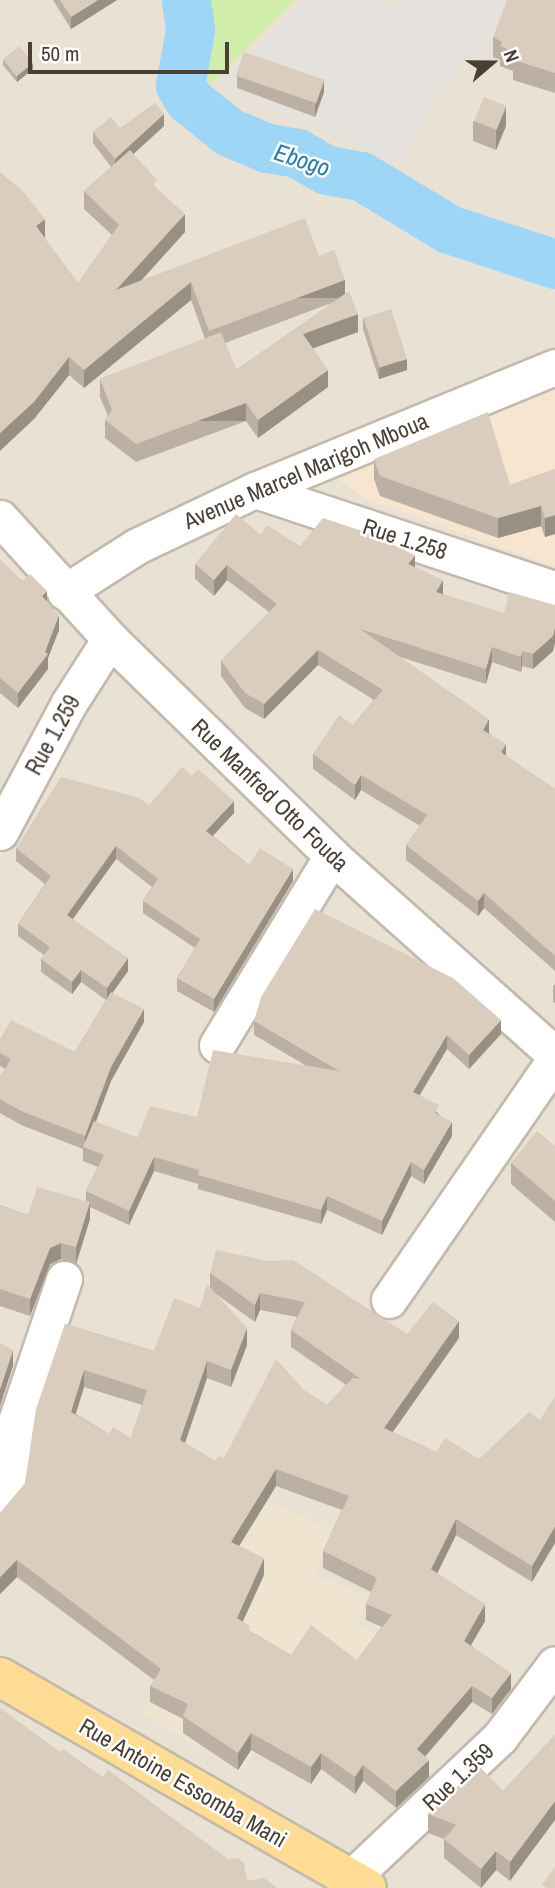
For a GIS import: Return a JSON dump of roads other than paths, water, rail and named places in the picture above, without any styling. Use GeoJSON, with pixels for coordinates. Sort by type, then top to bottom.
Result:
{"type":"FeatureCollection","features":[{"type":"Feature","properties":{"kind":"main road","name":"Rue Antoine Essomba Mani"},"geometry":{"type":"LineString","coordinates":[[0,1677],[358,1883]]}},
{"type":"Feature","properties":{"kind":"street","name":"Avenue Marcel Marigoh Mboua"},"geometry":{"type":"LineString","coordinates":[[65,592],[137,546],[255,490],[555,367]]}},
{"type":"Feature","properties":{"kind":"street","name":"Rue 1.258"},"geometry":{"type":"LineString","coordinates":[[255,490],[555,589]]}},
{"type":"Feature","properties":{"kind":"street","name":"Rue Manfred Otto Fouda"},"geometry":{"type":"LineString","coordinates":[[0,518],[110,639],[332,856],[555,1057]]}},
{"type":"Feature","properties":{"kind":"street","name":"Rue 1.259"},"geometry":{"type":"LineString","coordinates":[[0,832],[69,703],[110,639]]}},
{"type":"Feature","properties":{"kind":"street"},"geometry":{"type":"LineString","coordinates":[[217,1045],[332,856]]}},
{"type":"Feature","properties":{"kind":"street"},"geometry":{"type":"LineString","coordinates":[[389,1300],[555,1057]]}},
{"type":"Feature","properties":{"kind":"street"},"geometry":{"type":"LineString","coordinates":[[0,1503],[8,1490],[16,1421],[64,1279]]}},
{"type":"Feature","properties":{"kind":"street","name":"Rue 1.359"},"geometry":{"type":"LineString","coordinates":[[358,1883],[500,1737],[555,1664]]}},
{"type":"Feature","properties":{"kind":"waterway","name":"Ebogo"},"geometry":{"type":"LineString","coordinates":[[186,0],[190,30],[180,85],[189,100],[229,132],[267,148],[297,153],[327,170],[361,176],[449,229],[555,264]]}}]}
